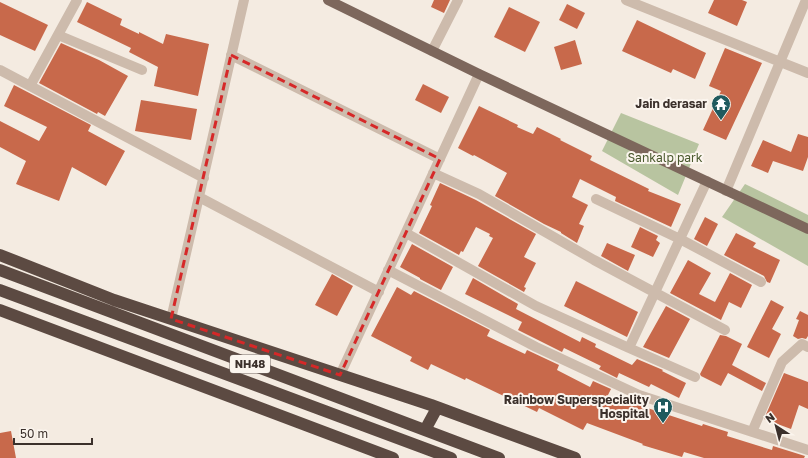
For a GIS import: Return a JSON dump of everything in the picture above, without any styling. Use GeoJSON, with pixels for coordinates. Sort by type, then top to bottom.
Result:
{"type":"FeatureCollection","features":[{"type":"Feature","properties":{"kind":"highway"},"geometry":{"type":"LineString","coordinates":[[0,255],[114,300],[437,408],[575,458]]}},
{"type":"Feature","properties":{"kind":"highway","name":"NH48"},"geometry":{"type":"LineString","coordinates":[[0,270],[500,458]]}},
{"type":"Feature","properties":{"kind":"highway","name":"NH48"},"geometry":{"type":"LineString","coordinates":[[0,290],[451,458]]}},
{"type":"Feature","properties":{"kind":"highway"},"geometry":{"type":"LineString","coordinates":[[0,310],[393,458]]}},
{"type":"Feature","properties":{"kind":"highway"},"geometry":{"type":"LineString","coordinates":[[425,430],[437,408]]}},
{"type":"Feature","properties":{"kind":"main road"},"geometry":{"type":"LineString","coordinates":[[328,0],[479,74],[808,229]]}},
{"type":"Feature","properties":{"kind":"street"},"geometry":{"type":"LineString","coordinates":[[30,86],[77,0]]}},
{"type":"Feature","properties":{"kind":"street"},"geometry":{"type":"LineString","coordinates":[[172,319],[244,0]]}},
{"type":"Feature","properties":{"kind":"street"},"geometry":{"type":"LineString","coordinates":[[432,51],[458,0]]}},
{"type":"Feature","properties":{"kind":"street"},"geometry":{"type":"LineString","coordinates":[[626,0],[808,73]]}},
{"type":"Feature","properties":{"kind":"street"},"geometry":{"type":"LineString","coordinates":[[726,191],[806,0]]}},
{"type":"Feature","properties":{"kind":"street"},"geometry":{"type":"LineString","coordinates":[[58,35],[142,70]]}},
{"type":"Feature","properties":{"kind":"street"},"geometry":{"type":"LineString","coordinates":[[231,55],[440,159]]}},
{"type":"Feature","properties":{"kind":"street"},"geometry":{"type":"LineString","coordinates":[[0,70],[204,178]]}},
{"type":"Feature","properties":{"kind":"street"},"geometry":{"type":"LineString","coordinates":[[340,375],[479,74]]}},
{"type":"Feature","properties":{"kind":"street"},"geometry":{"type":"LineString","coordinates":[[434,173],[479,194],[594,260],[725,330]]}},
{"type":"Feature","properties":{"kind":"street"},"geometry":{"type":"LineString","coordinates":[[629,348],[707,181]]}},
{"type":"Feature","properties":{"kind":"street"},"geometry":{"type":"LineString","coordinates":[[199,197],[379,292]]}},
{"type":"Feature","properties":{"kind":"street"},"geometry":{"type":"LineString","coordinates":[[596,199],[680,239],[761,282]]}},
{"type":"Feature","properties":{"kind":"street"},"geometry":{"type":"LineString","coordinates":[[406,233],[536,306],[695,377]]}},
{"type":"Feature","properties":{"kind":"street"},"geometry":{"type":"LineString","coordinates":[[388,270],[536,347],[639,395],[808,450]]}},
{"type":"Feature","properties":{"kind":"street"},"geometry":{"type":"LineString","coordinates":[[752,432],[782,362],[802,344],[808,347]]}},
{"type":"Feature","properties":{"kind":"highlighted area"},"geometry":{"type":"Polygon","coordinates":[[[231,55],[440,159],[340,375],[171,319],[231,55]]]}},
{"type":"Feature","properties":{"kind":"green space","name":"Sankalp park"},"geometry":{"type":"Polygon","coordinates":[[[621,113],[699,144],[678,195],[602,151],[621,113]]]}},
{"type":"Feature","properties":{"kind":"green space"},"geometry":{"type":"Polygon","coordinates":[[[745,184],[808,215],[808,266],[722,217],[745,184]]]}},
{"type":"Feature","properties":{"kind":"building"},"geometry":{"type":"Polygon","coordinates":[[[434,0],[450,0],[444,13],[431,7],[434,0]]]}},
{"type":"Feature","properties":{"kind":"building"},"geometry":{"type":"Polygon","coordinates":[[[714,0],[742,0],[747,2],[737,26],[708,13],[714,0]]]}},
{"type":"Feature","properties":{"kind":"building"},"geometry":{"type":"Polygon","coordinates":[[[0,2],[48,25],[35,51],[0,35],[0,2]]]}},
{"type":"Feature","properties":{"kind":"building"},"geometry":{"type":"Polygon","coordinates":[[[87,2],[122,19],[120,25],[139,34],[139,32],[163,44],[166,34],[209,44],[198,96],[154,86],[158,67],[129,52],[131,48],[77,22],[87,2]]]}},
{"type":"Feature","properties":{"kind":"building"},"geometry":{"type":"Polygon","coordinates":[[[567,4],[585,13],[577,29],[559,20],[567,4]]]}},
{"type":"Feature","properties":{"kind":"building"},"geometry":{"type":"Polygon","coordinates":[[[509,7],[540,22],[525,52],[494,37],[509,7]]]}},
{"type":"Feature","properties":{"kind":"building"},"geometry":{"type":"Polygon","coordinates":[[[637,20],[706,53],[695,79],[673,69],[671,73],[622,51],[637,20]]]}},
{"type":"Feature","properties":{"kind":"building"},"geometry":{"type":"Polygon","coordinates":[[[575,40],[582,64],[561,70],[554,47],[575,40]]]}},
{"type":"Feature","properties":{"kind":"building"},"geometry":{"type":"Polygon","coordinates":[[[61,43],[99,60],[128,76],[105,116],[98,112],[97,114],[39,83],[61,43]]]}},
{"type":"Feature","properties":{"kind":"building"},"geometry":{"type":"Polygon","coordinates":[[[725,48],[762,63],[726,140],[703,130],[721,91],[709,86],[725,48]]]}},
{"type":"Feature","properties":{"kind":"building"},"geometry":{"type":"Polygon","coordinates":[[[423,84],[449,97],[441,113],[415,100],[423,84]]]}},
{"type":"Feature","properties":{"kind":"building"},"geometry":{"type":"Polygon","coordinates":[[[14,85],[91,125],[88,131],[125,151],[106,186],[72,167],[59,201],[16,184],[26,161],[0,147],[0,121],[39,141],[47,127],[4,106],[14,85]]]}},
{"type":"Feature","properties":{"kind":"building"},"geometry":{"type":"Polygon","coordinates":[[[141,100],[197,109],[191,140],[135,131],[141,100]]]}},
{"type":"Feature","properties":{"kind":"building"},"geometry":{"type":"Polygon","coordinates":[[[479,106],[533,134],[537,127],[592,156],[590,160],[649,189],[648,191],[681,204],[671,227],[615,201],[616,197],[580,179],[572,197],[588,205],[579,224],[584,226],[577,243],[561,232],[495,196],[507,173],[458,148],[479,106]]]}},
{"type":"Feature","properties":{"kind":"building"},"geometry":{"type":"Polygon","coordinates":[[[798,134],[808,137],[808,157],[803,171],[773,161],[768,173],[751,166],[763,140],[791,152],[798,134]]]}},
{"type":"Feature","properties":{"kind":"building"},"geometry":{"type":"Polygon","coordinates":[[[440,183],[476,200],[536,234],[524,257],[536,263],[524,287],[526,288],[524,292],[478,266],[493,238],[489,236],[490,234],[476,227],[463,252],[461,251],[459,255],[419,233],[432,206],[430,205],[440,183]]]}},
{"type":"Feature","properties":{"kind":"building"},"geometry":{"type":"Polygon","coordinates":[[[705,217],[718,224],[707,246],[694,239],[705,217]]]}},
{"type":"Feature","properties":{"kind":"building"},"geometry":{"type":"Polygon","coordinates":[[[640,227],[658,236],[656,240],[660,243],[653,257],[631,247],[640,227]]]}},
{"type":"Feature","properties":{"kind":"building"},"geometry":{"type":"Polygon","coordinates":[[[736,233],[756,243],[753,247],[780,260],[770,283],[767,282],[764,276],[724,255],[736,233]]]}},
{"type":"Feature","properties":{"kind":"building"},"geometry":{"type":"Polygon","coordinates":[[[607,243],[635,255],[628,271],[601,256],[607,243]]]}},
{"type":"Feature","properties":{"kind":"building"},"geometry":{"type":"Polygon","coordinates":[[[412,244],[453,267],[441,290],[400,267],[412,244]]]}},
{"type":"Feature","properties":{"kind":"building"},"geometry":{"type":"Polygon","coordinates":[[[688,260],[711,273],[699,294],[715,302],[730,273],[752,285],[741,308],[729,302],[721,320],[670,293],[688,260]]]}},
{"type":"Feature","properties":{"kind":"building"},"geometry":{"type":"Polygon","coordinates":[[[332,274],[353,286],[337,316],[315,305],[332,274]]]}},
{"type":"Feature","properties":{"kind":"building"},"geometry":{"type":"Polygon","coordinates":[[[473,278],[518,304],[516,309],[580,342],[582,337],[596,344],[595,347],[632,365],[637,359],[663,370],[662,371],[686,383],[679,398],[651,384],[649,387],[619,373],[617,378],[599,369],[601,366],[564,348],[562,352],[518,330],[522,322],[465,294],[473,278]]]}},
{"type":"Feature","properties":{"kind":"building"},"geometry":{"type":"Polygon","coordinates":[[[576,281],[638,312],[627,337],[564,306],[576,281]]]}},
{"type":"Feature","properties":{"kind":"building"},"geometry":{"type":"Polygon","coordinates":[[[397,287],[411,295],[414,291],[490,330],[487,336],[525,354],[527,350],[559,365],[557,370],[590,387],[593,381],[611,389],[608,395],[702,426],[703,424],[728,432],[727,436],[772,450],[773,446],[805,456],[804,458],[704,458],[684,452],[682,457],[642,445],[643,444],[587,423],[583,430],[539,408],[537,412],[466,378],[465,380],[431,364],[428,370],[410,361],[412,357],[371,336],[397,287]]]}},
{"type":"Feature","properties":{"kind":"building"},"geometry":{"type":"Polygon","coordinates":[[[771,300],[784,307],[772,329],[781,334],[769,358],[747,347],[771,300]]]}},
{"type":"Feature","properties":{"kind":"building"},"geometry":{"type":"Polygon","coordinates":[[[666,306],[690,319],[669,358],[643,347],[666,306]]]}},
{"type":"Feature","properties":{"kind":"building"},"geometry":{"type":"Polygon","coordinates":[[[800,311],[808,315],[808,336],[806,339],[798,339],[793,336],[799,320],[796,319],[800,311]]]}},
{"type":"Feature","properties":{"kind":"building"},"geometry":{"type":"Polygon","coordinates":[[[720,335],[726,336],[742,344],[732,365],[766,383],[762,391],[728,373],[721,386],[701,376],[700,374],[720,335]]]}},
{"type":"Feature","properties":{"kind":"building"},"geometry":{"type":"Polygon","coordinates":[[[784,373],[808,382],[808,409],[799,405],[791,429],[764,419],[784,373]]]}},
{"type":"Feature","properties":{"kind":"building"},"geometry":{"type":"Polygon","coordinates":[[[11,431],[16,458],[0,458],[0,433],[11,431]]]}},
{"type":"Feature","properties":{"kind":"place","name":"Jain derasar"},"geometry":{"type":"Point","coordinates":[721,121]}},
{"type":"Feature","properties":{"kind":"place","name":"Rainbow Superspeciality Hospital"},"geometry":{"type":"Point","coordinates":[663,424]}}]}
